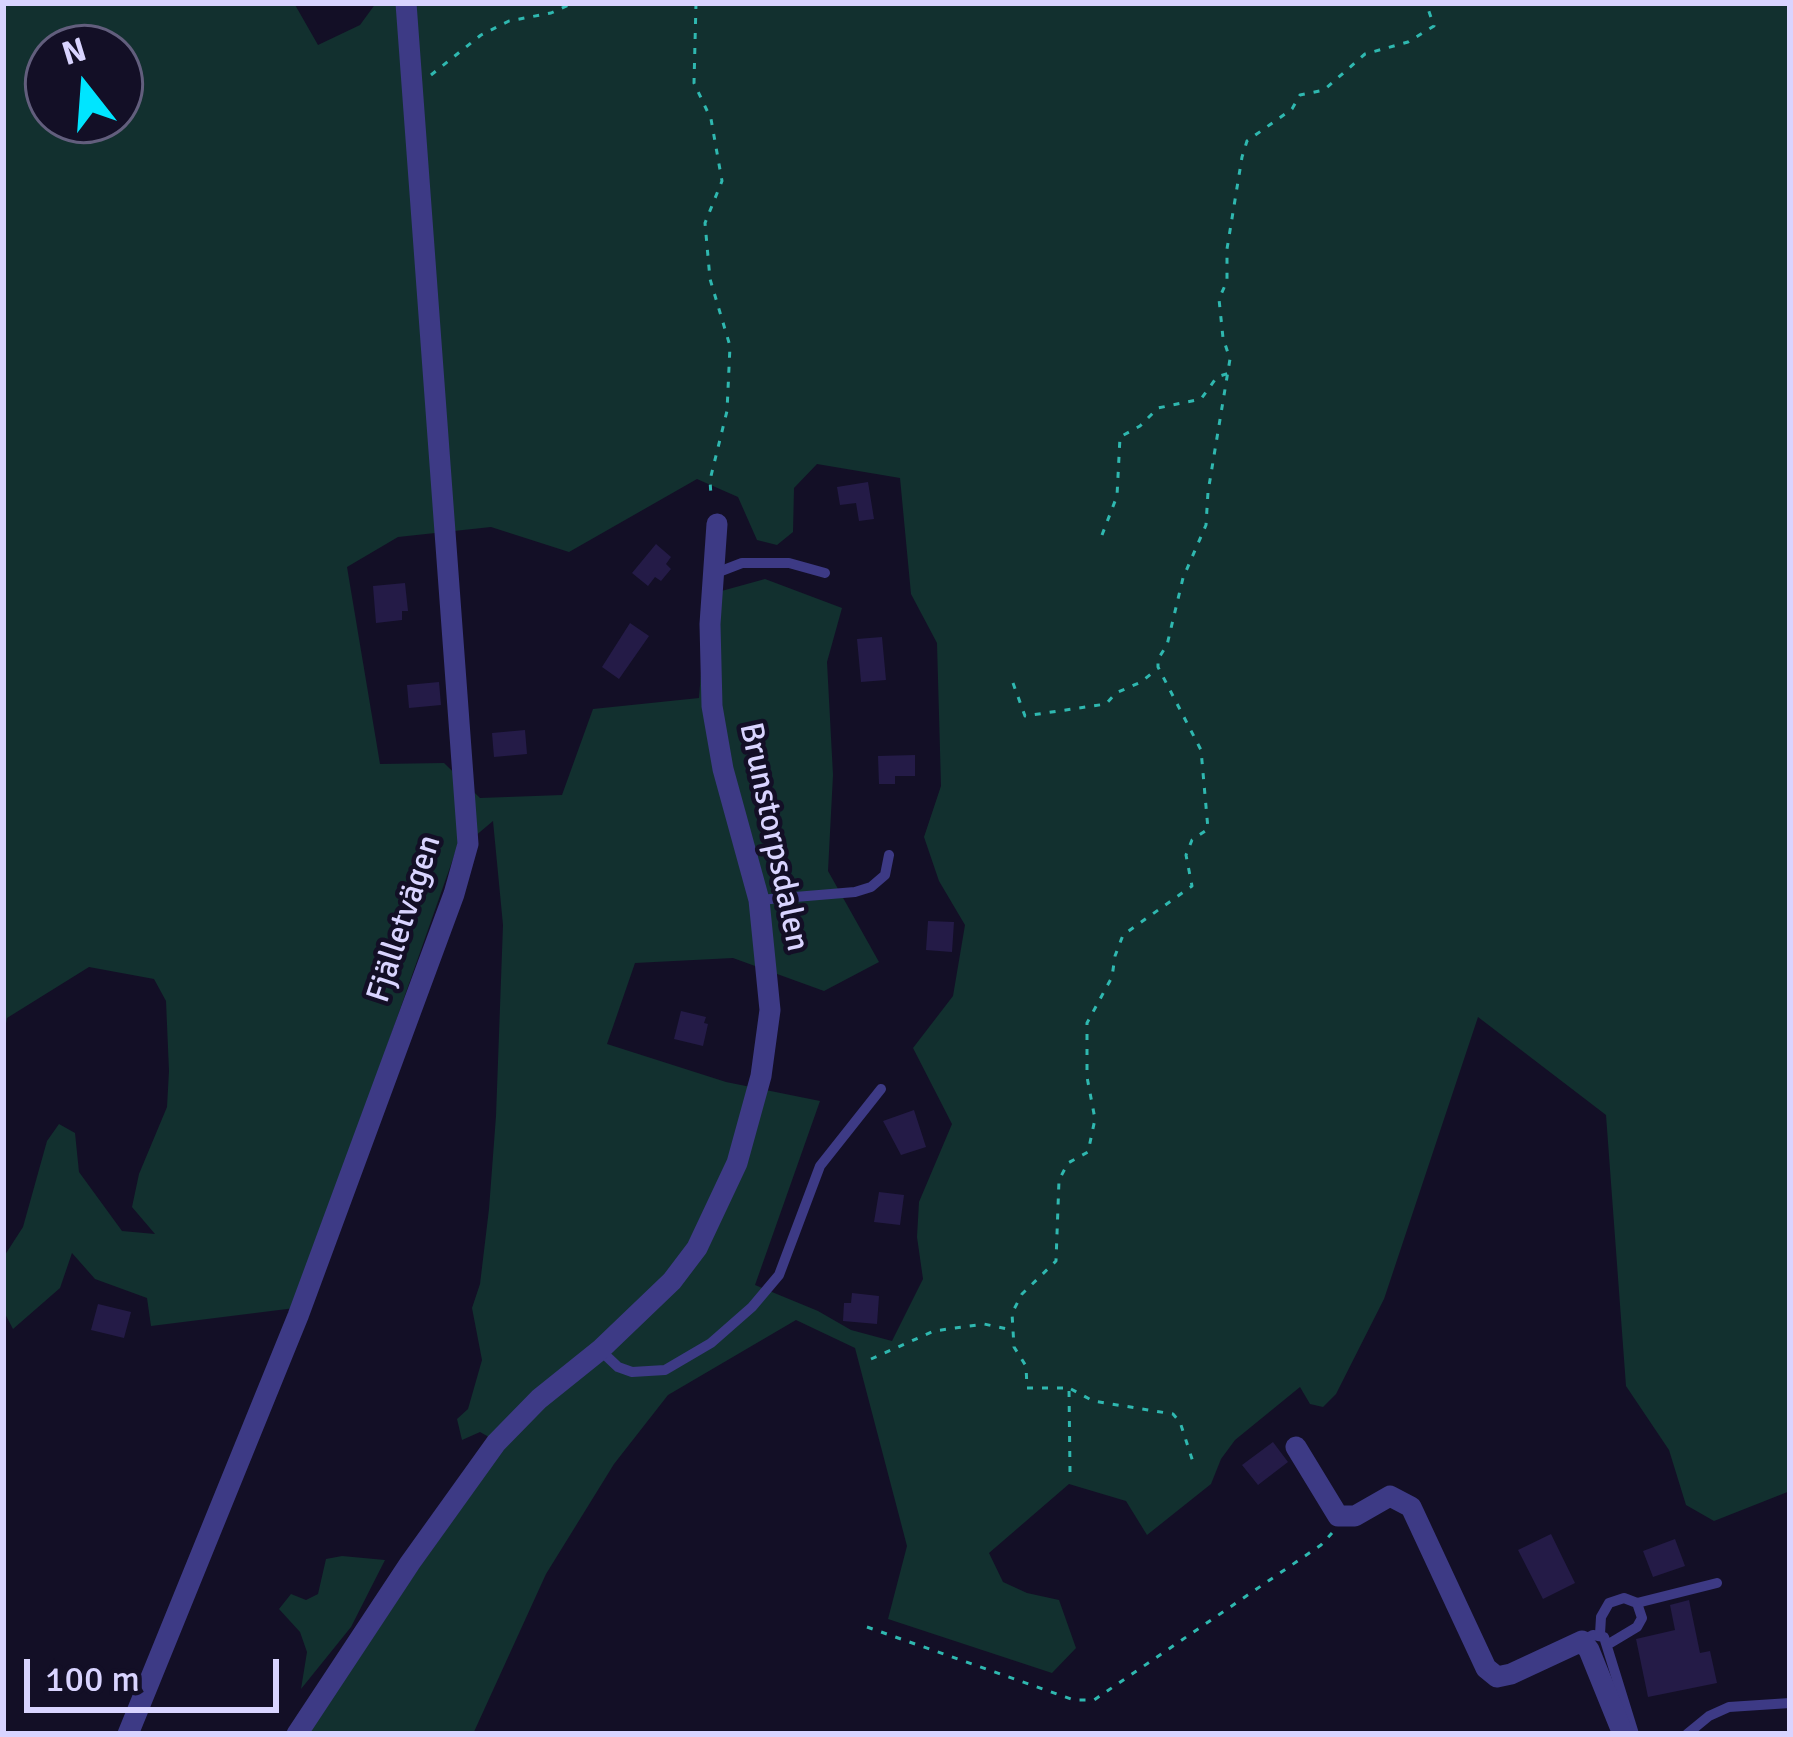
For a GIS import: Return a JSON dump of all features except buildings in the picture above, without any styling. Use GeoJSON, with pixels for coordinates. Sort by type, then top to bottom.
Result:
{"type":"FeatureCollection","features":[{"type":"Feature","properties":{"kind":"street","name":"Fjälletvägen"},"geometry":{"type":"LineString","coordinates":[[128,1734],[298,1316],[454,895],[468,844],[406,3]]}},
{"type":"Feature","properties":{"kind":"street","name":"Brunstorpsdalen"},"geometry":{"type":"LineString","coordinates":[[297,1734],[496,1443],[672,1281],[697,1248],[737,1163],[761,1076],[770,1010],[759,900],[716,732],[710,624],[717,524]]}},
{"type":"Feature","properties":{"kind":"street"},"geometry":{"type":"LineString","coordinates":[[1296,1447],[1338,1516],[1346,1519],[1390,1496],[1411,1507],[1486,1668],[1497,1676],[1596,1640]]}},
{"type":"Feature","properties":{"kind":"street"},"geometry":{"type":"LineString","coordinates":[[1596,1640],[1589,1650],[1623,1734]]}},
{"type":"Feature","properties":{"kind":"lane"},"geometry":{"type":"LineString","coordinates":[[713,574],[742,563],[789,563],[826,573]]}},
{"type":"Feature","properties":{"kind":"lane"},"geometry":{"type":"LineString","coordinates":[[759,900],[871,887],[885,875],[889,855]]}},
{"type":"Feature","properties":{"kind":"lane"},"geometry":{"type":"LineString","coordinates":[[600,1350],[618,1367],[632,1372],[665,1370],[711,1343],[752,1307],[779,1275],[820,1166],[880,1089]]}},
{"type":"Feature","properties":{"kind":"lane"},"geometry":{"type":"LineString","coordinates":[[1634,1734],[1596,1640],[1600,1617],[1609,1603],[1624,1598],[1636,1603],[1717,1583]]}},
{"type":"Feature","properties":{"kind":"lane"},"geometry":{"type":"LineString","coordinates":[[1596,1640],[1636,1628],[1642,1618],[1636,1603]]}},
{"type":"Feature","properties":{"kind":"lane"},"geometry":{"type":"LineString","coordinates":[[1687,1734],[1709,1716],[1729,1708],[1790,1703]]}},
{"type":"Feature","properties":{"kind":"path"},"geometry":{"type":"LineString","coordinates":[[414,86],[481,35],[509,21],[551,13],[573,3]]}},
{"type":"Feature","properties":{"kind":"path"},"geometry":{"type":"LineString","coordinates":[[696,3],[694,82],[711,119],[722,181],[705,223],[710,280],[730,346],[727,411],[710,480],[711,496]]}},
{"type":"Feature","properties":{"kind":"path"},"geometry":{"type":"LineString","coordinates":[[1193,1462],[1173,1414],[1093,1400],[1069,1388],[1028,1388],[1026,1366],[1014,1347],[1012,1313],[1022,1294],[1057,1261],[1059,1180],[1068,1163],[1088,1152],[1095,1119],[1087,1077],[1087,1023],[1112,977],[1124,935],[1192,886],[1186,855],[1192,840],[1208,829],[1202,750],[1158,668],[1158,658],[1167,645],[1183,578],[1206,524],[1229,373],[1220,299],[1227,281],[1227,249],[1247,141],[1292,110],[1300,95],[1324,90],[1341,78],[1364,54],[1408,42],[1434,26],[1426,3]]}},
{"type":"Feature","properties":{"kind":"path"},"geometry":{"type":"LineString","coordinates":[[1102,535],[1117,496],[1120,437],[1158,408],[1201,399],[1217,377],[1229,373]]}},
{"type":"Feature","properties":{"kind":"path"},"geometry":{"type":"LineString","coordinates":[[1013,683],[1025,716],[1106,704],[1158,668]]}},
{"type":"Feature","properties":{"kind":"path"},"geometry":{"type":"LineString","coordinates":[[872,1359],[934,1331],[985,1324],[1012,1330]]}},
{"type":"Feature","properties":{"kind":"path"},"geometry":{"type":"LineString","coordinates":[[1069,1388],[1070,1472]]}},
{"type":"Feature","properties":{"kind":"path"},"geometry":{"type":"LineString","coordinates":[[867,1627],[1074,1700],[1094,1700],[1321,1545],[1346,1519]]}},
{"type":"Feature","properties":{"kind":"green space"},"geometry":{"type":"Polygon","coordinates":[[[3,3],[294,3],[318,45],[360,25],[376,3],[1790,3],[1790,1491],[1714,1521],[1686,1505],[1669,1450],[1626,1386],[1606,1115],[1478,1017],[1384,1299],[1336,1394],[1323,1407],[1310,1404],[1300,1387],[1235,1440],[1211,1484],[1147,1535],[1126,1501],[1069,1484],[989,1553],[1003,1582],[1059,1600],[1076,1648],[1052,1673],[888,1619],[907,1546],[855,1348],[796,1320],[668,1395],[614,1464],[546,1574],[473,1734],[302,1734],[505,1446],[480,1432],[462,1440],[457,1419],[468,1409],[482,1360],[472,1308],[480,1284],[489,1209],[503,925],[493,821],[455,853],[295,1308],[151,1326],[147,1298],[95,1279],[72,1253],[60,1288],[13,1329],[3,1310],[3,1258],[23,1227],[47,1141],[59,1124],[75,1133],[79,1172],[122,1231],[155,1234],[132,1207],[139,1174],[167,1107],[169,1071],[166,1001],[154,979],[89,967],[7,1018],[3,1040],[3,3]],[[817,464],[794,488],[793,532],[777,545],[757,540],[738,497],[697,479],[569,552],[491,527],[398,537],[347,567],[380,764],[444,763],[480,798],[562,795],[593,709],[699,698],[707,595],[765,579],[842,608],[827,662],[833,775],[828,871],[879,962],[824,991],[733,958],[635,963],[607,1044],[726,1082],[820,1101],[755,1285],[851,1330],[892,1341],[923,1279],[917,1237],[919,1202],[952,1124],[913,1048],[953,996],[965,925],[939,881],[924,837],[941,786],[937,643],[911,594],[900,478],[817,464]]]}},
{"type":"Feature","properties":{"kind":"green space"},"geometry":{"type":"Polygon","coordinates":[[[326,1559],[385,1560],[351,1627],[301,1689],[307,1652],[300,1632],[279,1609],[291,1594],[306,1600],[318,1594],[326,1559]]]}}]}
